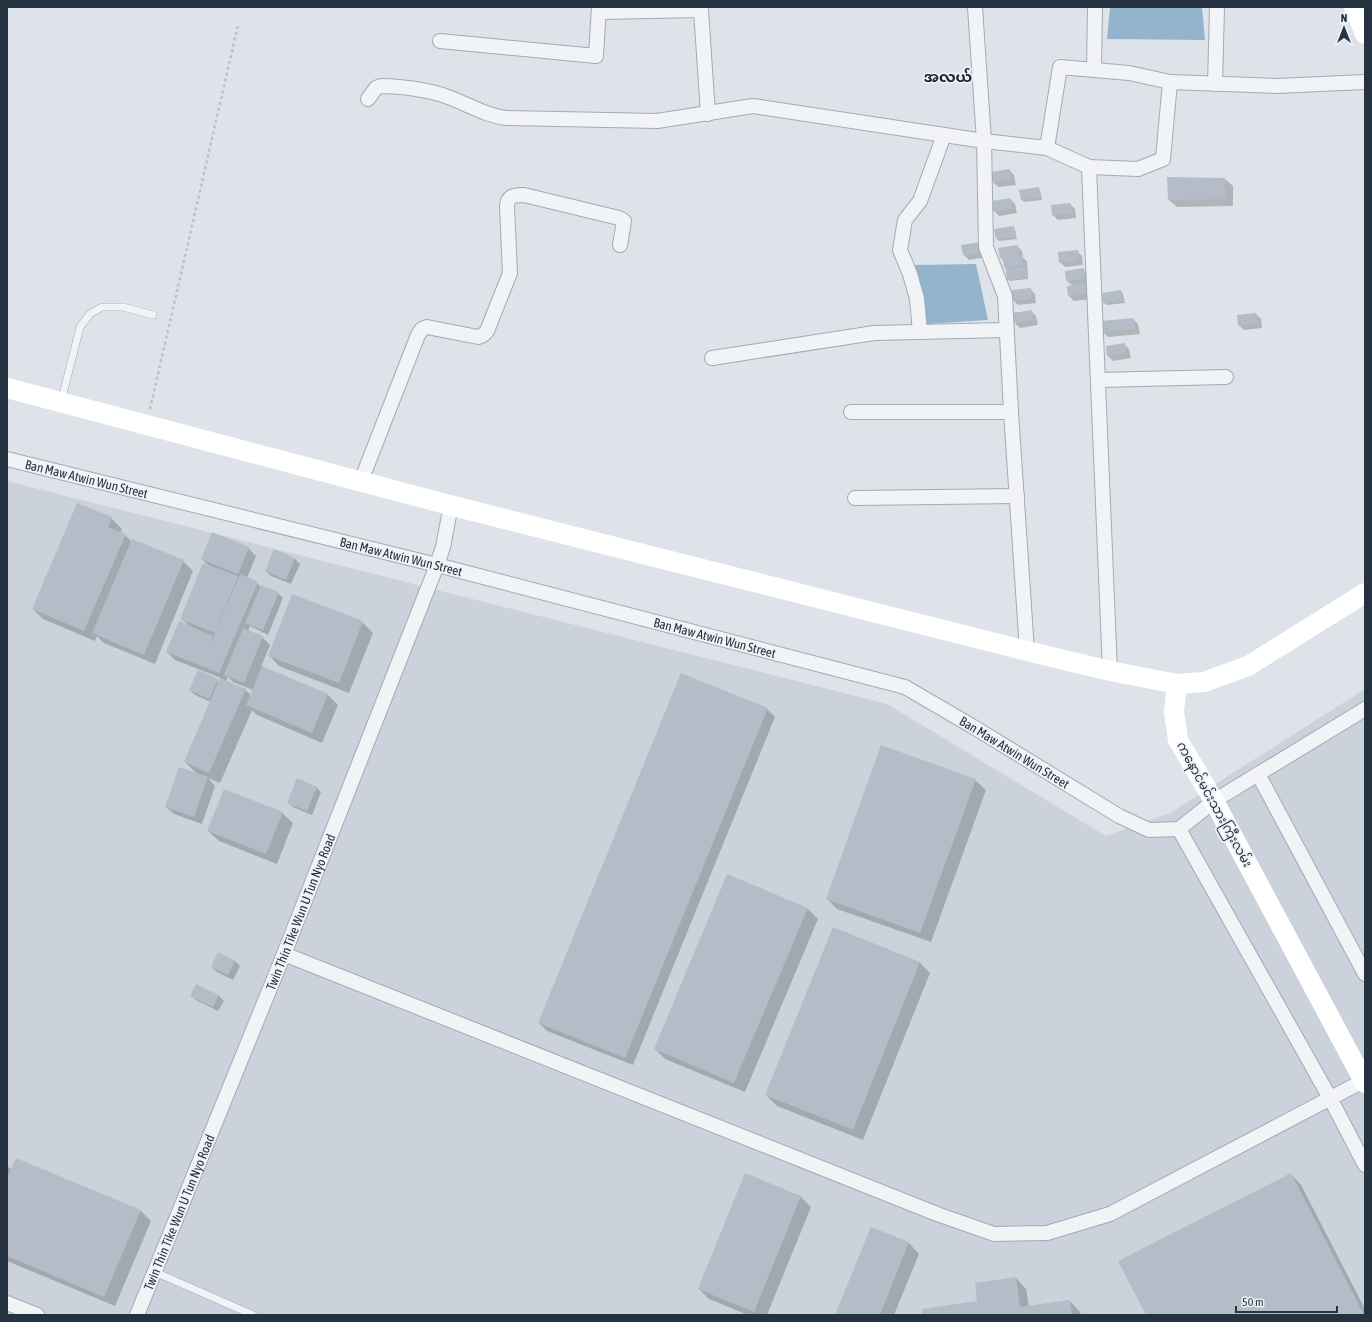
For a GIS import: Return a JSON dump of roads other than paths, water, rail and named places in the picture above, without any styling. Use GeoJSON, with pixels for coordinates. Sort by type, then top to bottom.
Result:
{"type":"FeatureCollection","features":[{"type":"Feature","properties":{"kind":"main road"},"geometry":{"type":"LineString","coordinates":[[1354,7],[1365,34]]}},
{"type":"Feature","properties":{"kind":"main road"},"geometry":{"type":"LineString","coordinates":[[7,388],[451,505],[1027,651],[1110,671],[1177,684],[1204,682],[1248,666],[1365,593]]}},
{"type":"Feature","properties":{"kind":"main road","name":"ကနောင်မင်းသားကြီးလမ်း"},"geometry":{"type":"LineString","coordinates":[[1177,684],[1174,712],[1178,740],[1214,801],[1365,1081]]}},
{"type":"Feature","properties":{"kind":"street"},"geometry":{"type":"LineString","coordinates":[[975,7],[984,141],[986,247],[1005,296],[1027,651]]}},
{"type":"Feature","properties":{"kind":"street"},"geometry":{"type":"LineString","coordinates":[[1094,69],[1095,7]]}},
{"type":"Feature","properties":{"kind":"street"},"geometry":{"type":"LineString","coordinates":[[1215,84],[1217,7]]}},
{"type":"Feature","properties":{"kind":"street"},"geometry":{"type":"LineString","coordinates":[[440,40],[596,56],[600,10],[701,10],[708,114]]}},
{"type":"Feature","properties":{"kind":"street"},"geometry":{"type":"LineString","coordinates":[[1047,148],[1060,66],[1129,74],[1170,82],[1276,86],[1365,82]]}},
{"type":"Feature","properties":{"kind":"street"},"geometry":{"type":"LineString","coordinates":[[368,98],[376,88],[380,86],[436,93],[447,96],[492,115],[507,118],[657,121],[753,106],[984,141],[1047,148],[1089,167],[1138,169],[1163,158],[1170,82]]}},
{"type":"Feature","properties":{"kind":"street"},"geometry":{"type":"LineString","coordinates":[[920,332],[917,299],[910,274],[900,250],[905,220],[920,201],[944,135]]}},
{"type":"Feature","properties":{"kind":"street"},"geometry":{"type":"LineString","coordinates":[[1089,167],[1110,671]]}},
{"type":"Feature","properties":{"kind":"street"},"geometry":{"type":"LineString","coordinates":[[361,481],[418,334],[422,329],[427,327],[478,337],[487,331],[510,273],[507,207],[507,202],[510,198],[515,195],[524,195],[619,218],[624,222],[620,245]]}},
{"type":"Feature","properties":{"kind":"street"},"geometry":{"type":"LineString","coordinates":[[712,358],[874,333],[1006,330]]}},
{"type":"Feature","properties":{"kind":"street"},"geometry":{"type":"LineString","coordinates":[[1098,380],[1226,377]]}},
{"type":"Feature","properties":{"kind":"street"},"geometry":{"type":"LineString","coordinates":[[851,412],[1011,412]]}},
{"type":"Feature","properties":{"kind":"street","name":"Ban Maw Atwin Wun Street"},"geometry":{"type":"LineString","coordinates":[[7,459],[437,565],[905,687],[972,726],[1118,816],[1149,830],[1179,829]]}},
{"type":"Feature","properties":{"kind":"street"},"geometry":{"type":"LineString","coordinates":[[855,498],[1017,496]]}},
{"type":"Feature","properties":{"kind":"street","name":"Twin Thin Tike Wun U Tun Nyo Road"},"geometry":{"type":"LineString","coordinates":[[137,1315],[284,954],[437,565],[443,547],[451,505]]}},
{"type":"Feature","properties":{"kind":"street"},"geometry":{"type":"LineString","coordinates":[[1365,709],[1214,801],[1179,829],[1330,1098],[1365,1164]]}},
{"type":"Feature","properties":{"kind":"street"},"geometry":{"type":"LineString","coordinates":[[1258,774],[1365,974]]}},
{"type":"Feature","properties":{"kind":"street"},"geometry":{"type":"LineString","coordinates":[[284,954],[937,1214],[994,1234],[1047,1233],[1110,1214],[1365,1081]]}},
{"type":"Feature","properties":{"kind":"street"},"geometry":{"type":"LineString","coordinates":[[7,1303],[37,1315]]}},
{"type":"Feature","properties":{"kind":"lane"},"geometry":{"type":"LineString","coordinates":[[61,402],[80,327],[90,314],[102,307],[123,307],[153,315]]}},
{"type":"Feature","properties":{"kind":"lane"},"geometry":{"type":"LineString","coordinates":[[155,1272],[253,1315]]}},
{"type":"Feature","properties":{"kind":"water"},"geometry":{"type":"Polygon","coordinates":[[[1110,7],[1202,7],[1205,40],[1107,39],[1110,7]]]}},
{"type":"Feature","properties":{"kind":"water"},"geometry":{"type":"Polygon","coordinates":[[[976,264],[988,320],[926,324],[915,265],[976,264]]]}},
{"type":"Feature","properties":{"kind":"district","name":"အလယ်"},"geometry":{"type":"Point","coordinates":[948,77]}}]}
